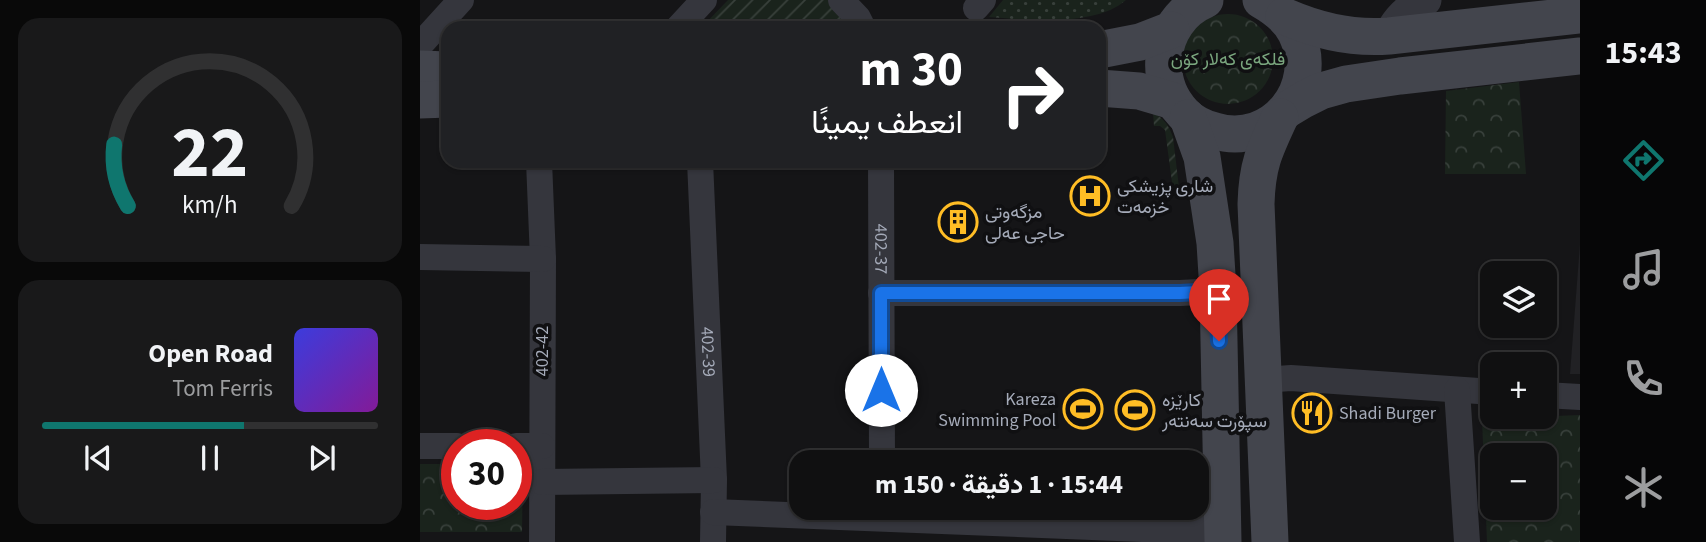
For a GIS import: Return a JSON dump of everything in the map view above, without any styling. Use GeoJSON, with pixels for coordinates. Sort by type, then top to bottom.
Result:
{"type":"FeatureCollection","features":[{"type":"Feature","properties":{"kind":"main road"},"geometry":{"type":"LineString","coordinates":[[1525,0],[1540,12],[1569,16]]}},
{"type":"Feature","properties":{"kind":"main road"},"geometry":{"type":"LineString","coordinates":[[1273,6],[1312,27],[1364,37],[1569,16]]}},
{"type":"Feature","properties":{"kind":"main road"},"geometry":{"type":"LineString","coordinates":[[1270,542],[1256,180],[1265,148],[1298,92],[1303,72],[1302,52],[1296,32],[1273,6]]}},
{"type":"Feature","properties":{"kind":"main road"},"geometry":{"type":"LineString","coordinates":[[1106,49],[1140,42],[1188,10]]}},
{"type":"Feature","properties":{"kind":"main road"},"geometry":{"type":"LineString","coordinates":[[1188,10],[1165,48],[1163,66],[1166,84],[1202,157],[1206,174],[1217,291],[1223,535]]}},
{"type":"Feature","properties":{"kind":"main road"},"geometry":{"type":"LineString","coordinates":[[1106,89],[1139,91],[1181,110],[1205,129],[1224,134],[1244,134],[1263,128],[1321,91],[1346,84],[1580,56]]}},
{"type":"Feature","properties":{"kind":"main road"},"geometry":{"type":"LineString","coordinates":[[420,69],[441,70]]}},
{"type":"Feature","properties":{"kind":"main road"},"geometry":{"type":"LineString","coordinates":[[420,100],[441,99]]}},
{"type":"Feature","properties":{"kind":"street"},"geometry":{"type":"LineString","coordinates":[[442,21],[461,0]]}},
{"type":"Feature","properties":{"kind":"street"},"geometry":{"type":"LineString","coordinates":[[685,21],[705,0]]}},
{"type":"Feature","properties":{"kind":"street"},"geometry":{"type":"LineString","coordinates":[[841,0],[859,21]]}},
{"type":"Feature","properties":{"kind":"street"},"geometry":{"type":"LineString","coordinates":[[1389,36],[1397,21],[1425,0]]}},
{"type":"Feature","properties":{"kind":"street"},"geometry":{"type":"LineString","coordinates":[[420,45],[441,22]]}},
{"type":"Feature","properties":{"kind":"street","name":"402-42"},"geometry":{"type":"LineString","coordinates":[[530,429],[543,259],[539,168]]}},
{"type":"Feature","properties":{"kind":"street","name":"402-39"},"geometry":{"type":"LineString","coordinates":[[700,168],[714,480],[713,542]]}},
{"type":"Feature","properties":{"kind":"street","name":"402-37"},"geometry":{"type":"LineString","coordinates":[[881,168],[882,450]]}},
{"type":"Feature","properties":{"kind":"street"},"geometry":{"type":"LineString","coordinates":[[420,257],[543,259]]}},
{"type":"Feature","properties":{"kind":"street"},"geometry":{"type":"LineString","coordinates":[[881,293],[1217,291]]}},
{"type":"Feature","properties":{"kind":"street"},"geometry":{"type":"LineString","coordinates":[[1264,380],[1291,378],[1480,391]]}},
{"type":"Feature","properties":{"kind":"street"},"geometry":{"type":"LineString","coordinates":[[1457,390],[1467,542]]}},
{"type":"Feature","properties":{"kind":"street"},"geometry":{"type":"LineString","coordinates":[[1557,396],[1580,397]]}},
{"type":"Feature","properties":{"kind":"street"},"geometry":{"type":"LineString","coordinates":[[420,446],[441,446]]}},
{"type":"Feature","properties":{"kind":"street","name":"402-42"},"geometry":{"type":"LineString","coordinates":[[532,454],[542,482],[542,542]]}},
{"type":"Feature","properties":{"kind":"street"},"geometry":{"type":"LineString","coordinates":[[542,482],[714,480]]}},
{"type":"Feature","properties":{"kind":"street"},"geometry":{"type":"LineString","coordinates":[[713,512],[883,523],[1142,529],[1223,535]]}},
{"type":"Feature","properties":{"kind":"shaded area"},"geometry":{"type":"Polygon","coordinates":[[[1580,244],[1580,374],[1570,374],[1580,244]]]}},
{"type":"Feature","properties":{"kind":"green space"},"geometry":{"type":"Polygon","coordinates":[[[728,0],[842,0],[864,21],[748,19],[708,21],[728,0]]]}},
{"type":"Feature","properties":{"kind":"green space"},"geometry":{"type":"Polygon","coordinates":[[[1003,0],[1126,0],[1113,9],[1079,18],[1041,20],[989,17],[1003,0]]]}},
{"type":"Feature","properties":{"kind":"green space","name":"فلکەی کەلار کۆن"},"geometry":{"type":"Polygon","coordinates":[[[1228,14],[1245,18],[1260,27],[1269,42],[1273,59],[1269,76],[1260,91],[1245,100],[1228,104],[1211,100],[1196,91],[1187,76],[1183,59],[1187,42],[1196,27],[1211,18],[1228,14]]]}},
{"type":"Feature","properties":{"kind":"green space"},"geometry":{"type":"Polygon","coordinates":[[[1519,82],[1526,174],[1445,174],[1446,91],[1519,82]]]}},
{"type":"Feature","properties":{"kind":"green space"},"geometry":{"type":"Polygon","coordinates":[[[1153,113],[1166,123],[1173,137],[1180,196],[1174,197],[1165,130],[1154,126],[1153,113]]]}},
{"type":"Feature","properties":{"kind":"green space"},"geometry":{"type":"Polygon","coordinates":[[[1580,415],[1580,542],[1487,542],[1486,520],[1557,520],[1557,443],[1483,443],[1482,429],[1557,429],[1557,416],[1580,415]]]}},
{"type":"Feature","properties":{"kind":"green space"},"geometry":{"type":"Polygon","coordinates":[[[420,464],[441,464],[441,520],[522,520],[522,532],[420,532],[420,464]]]}},
{"type":"Feature","properties":{"kind":"place","name":"شاری پزیشکی خزمەت"},"geometry":{"type":"Point","coordinates":[1090,196]}},
{"type":"Feature","properties":{"kind":"place","name":"مزگەوتی حاجی عەلی"},"geometry":{"type":"Point","coordinates":[958,222]}},
{"type":"Feature","properties":{"kind":"place","name":"Kareza Swimming Pool"},"geometry":{"type":"Point","coordinates":[1083,409]}},
{"type":"Feature","properties":{"kind":"place","name":"کارێزە سپۆرت سەنتەر"},"geometry":{"type":"Point","coordinates":[1135,410]}},
{"type":"Feature","properties":{"kind":"place","name":"Shadi Burger"},"geometry":{"type":"Point","coordinates":[1312,413]}},
{"type":"Feature","properties":{"kind":"route"},"geometry":{"type":"LineString","coordinates":[[881,390],[881,293],[1217,291],[1219,341]]}}]}
